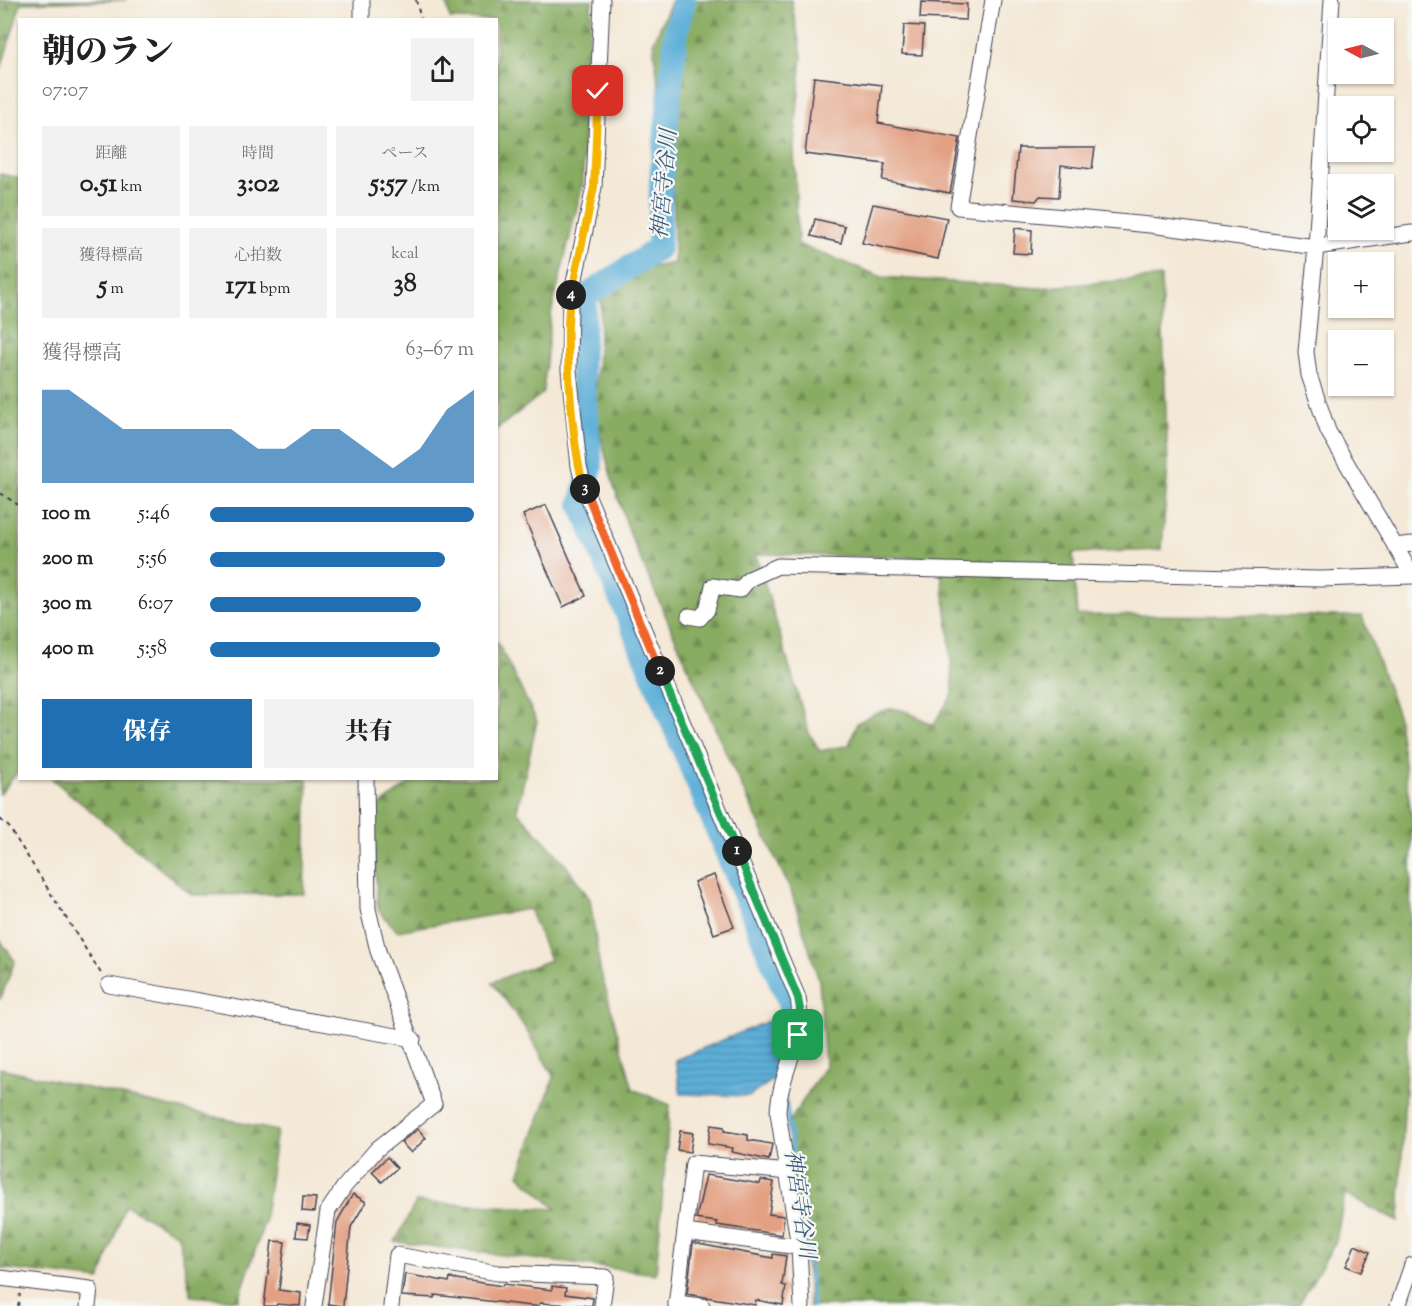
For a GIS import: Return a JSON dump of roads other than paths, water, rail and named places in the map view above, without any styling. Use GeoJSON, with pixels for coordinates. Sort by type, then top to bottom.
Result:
{"type":"FeatureCollection","features":[{"type":"Feature","properties":{"kind":"street"},"geometry":{"type":"LineString","coordinates":[[362,0],[362,18]]}},
{"type":"Feature","properties":{"kind":"street"},"geometry":{"type":"LineString","coordinates":[[602,0],[594,187],[570,302],[569,370],[579,466],[584,487],[798,998],[801,1015],[798,1035],[778,1098],[778,1113],[799,1247],[801,1306]]}},
{"type":"Feature","properties":{"kind":"street"},"geometry":{"type":"LineString","coordinates":[[993,0],[958,207],[1150,225],[1316,247],[1412,233]]}},
{"type":"Feature","properties":{"kind":"street"},"geometry":{"type":"LineString","coordinates":[[689,616],[700,618],[705,614],[713,586],[740,590],[756,575],[778,566],[1320,579],[1412,575],[1328,431],[1309,375],[1306,352],[1316,247],[1332,0]]}},
{"type":"Feature","properties":{"kind":"street"},"geometry":{"type":"LineString","coordinates":[[1395,546],[1412,544]]}},
{"type":"Feature","properties":{"kind":"street"},"geometry":{"type":"LineString","coordinates":[[314,1306],[328,1211],[344,1187],[377,1149],[434,1104],[413,1039],[378,951],[368,909],[366,780]]}},
{"type":"Feature","properties":{"kind":"street"},"geometry":{"type":"LineString","coordinates":[[109,985],[413,1039]]}},
{"type":"Feature","properties":{"kind":"street"},"geometry":{"type":"LineString","coordinates":[[702,1306],[676,1304],[693,1163],[789,1172]]}},
{"type":"Feature","properties":{"kind":"street"},"geometry":{"type":"LineString","coordinates":[[685,1232],[799,1247]]}},
{"type":"Feature","properties":{"kind":"street"},"geometry":{"type":"LineString","coordinates":[[391,1306],[397,1256],[498,1273],[606,1277],[602,1306]]}},
{"type":"Feature","properties":{"kind":"street"},"geometry":{"type":"LineString","coordinates":[[1398,1306],[1412,1265]]}},
{"type":"Feature","properties":{"kind":"street"},"geometry":{"type":"LineString","coordinates":[[0,1278],[90,1289],[88,1306]]}},
{"type":"Feature","properties":{"kind":"water"},"geometry":{"type":"Polygon","coordinates":[[[773,1019],[779,1038],[774,1079],[750,1096],[681,1094],[675,1060],[773,1019]]]}},
{"type":"Feature","properties":{"kind":"waterway","name":"神宮寺谷川"},"geometry":{"type":"LineString","coordinates":[[684,0],[676,32],[661,180],[659,248],[586,296],[581,361],[591,466],[581,504],[788,999],[791,1011],[785,1043]]}},
{"type":"Feature","properties":{"kind":"waterway","name":"神宮寺谷川"},"geometry":{"type":"LineString","coordinates":[[786,1102],[791,1144],[806,1216],[812,1306]]}}]}
